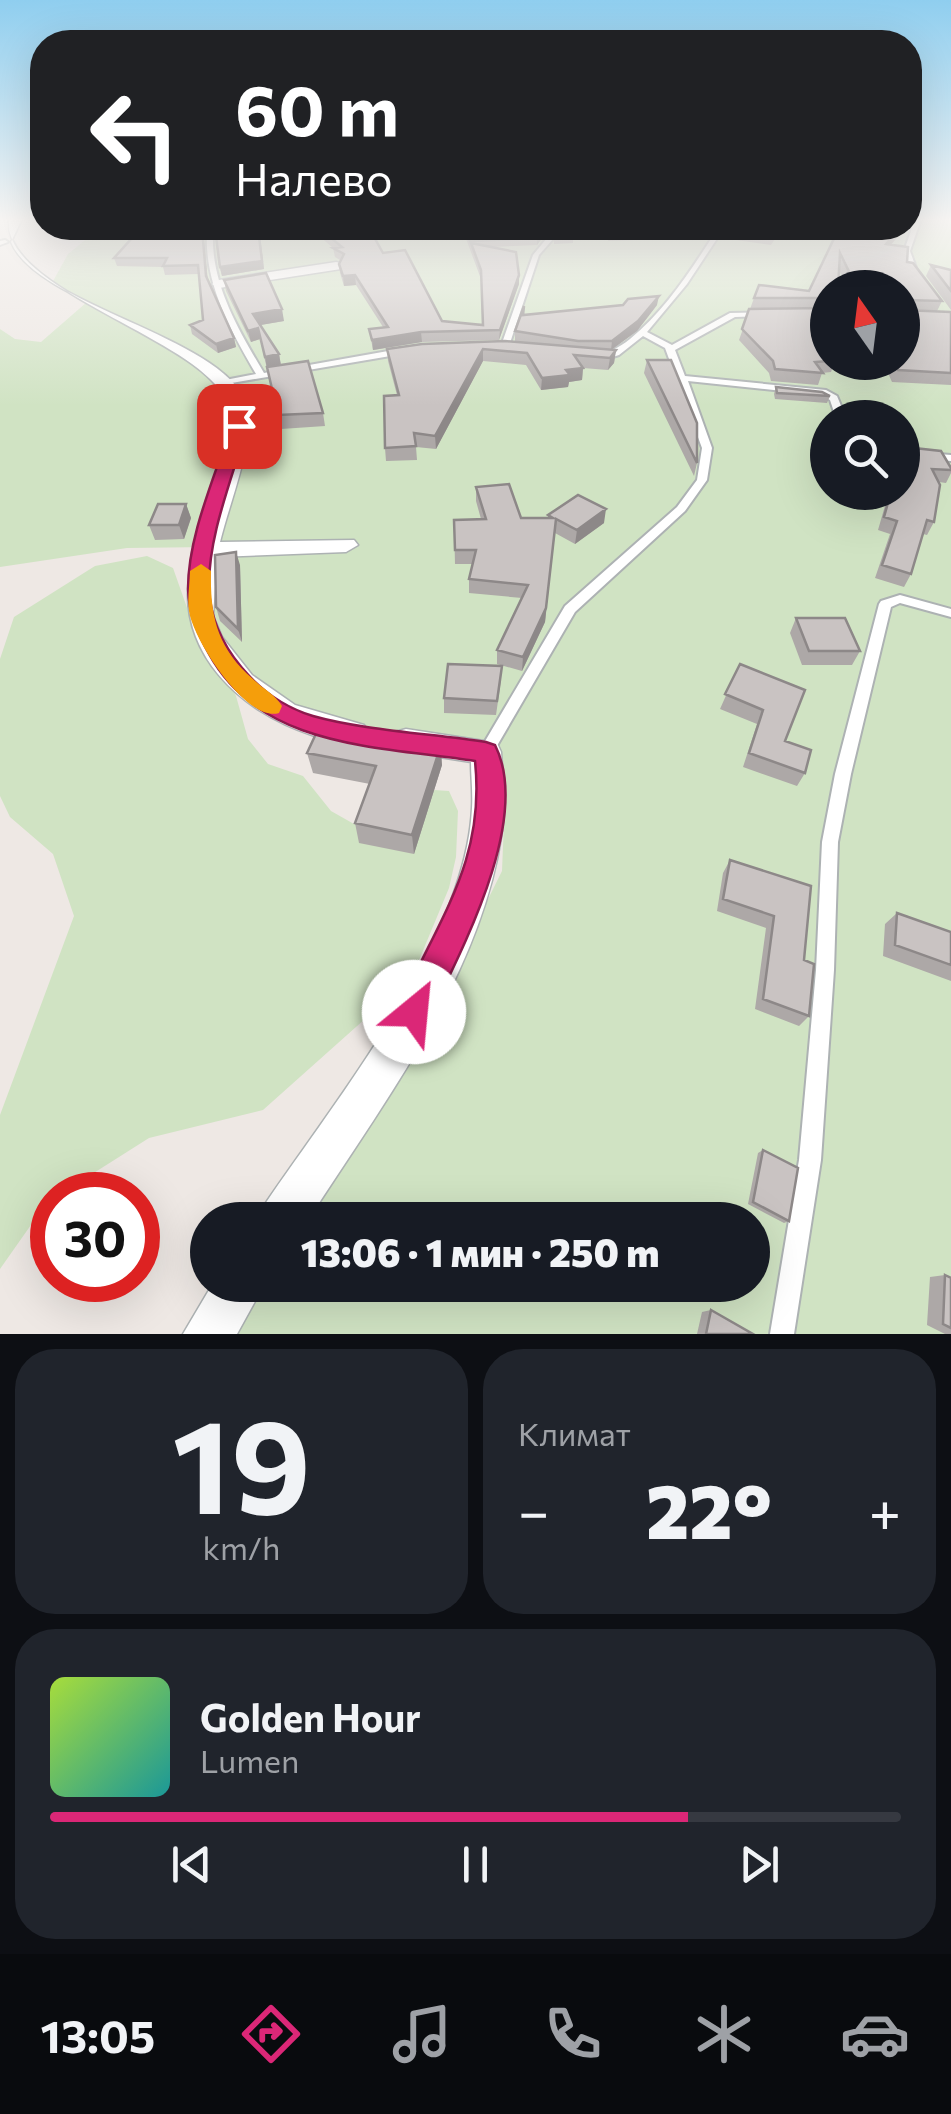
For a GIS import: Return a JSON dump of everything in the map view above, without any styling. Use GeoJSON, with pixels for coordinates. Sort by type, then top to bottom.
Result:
{"type":"FeatureCollection","features":[{"type":"Feature","properties":{"kind":"street"},"geometry":{"type":"LineString","coordinates":[[47,281],[198,364],[236,396],[239,426],[203,550],[198,598],[206,634],[241,683],[269,706],[318,727],[486,752],[492,788],[491,817],[462,917],[414,1012],[293,1202]]}},
{"type":"Feature","properties":{"kind":"street"},"geometry":{"type":"LineString","coordinates":[[219,284],[237,281]]}},
{"type":"Feature","properties":{"kind":"street"},"geometry":{"type":"LineString","coordinates":[[203,550],[346,545]]}},
{"type":"Feature","properties":{"kind":"street"},"geometry":{"type":"LineString","coordinates":[[208,1334],[229,1302]]}},
{"type":"Feature","properties":{"kind":"lane"},"geometry":{"type":"LineString","coordinates":[[506,346],[528,281]]}},
{"type":"Feature","properties":{"kind":"lane"},"geometry":{"type":"LineString","coordinates":[[590,356],[617,355],[644,333],[682,281]]}},
{"type":"Feature","properties":{"kind":"lane"},"geometry":{"type":"LineString","coordinates":[[219,284],[232,327],[261,376]]}},
{"type":"Feature","properties":{"kind":"lane"},"geometry":{"type":"LineString","coordinates":[[671,349],[733,316],[774,314]]}},
{"type":"Feature","properties":{"kind":"lane"},"geometry":{"type":"LineString","coordinates":[[486,752],[570,609],[681,509],[702,480],[707,448],[671,349],[644,333]]}},
{"type":"Feature","properties":{"kind":"lane"},"geometry":{"type":"LineString","coordinates":[[479,344],[520,348]]}},
{"type":"Feature","properties":{"kind":"lane"},"geometry":{"type":"LineString","coordinates":[[222,384],[422,349]]}},
{"type":"Feature","properties":{"kind":"lane"},"geometry":{"type":"LineString","coordinates":[[682,378],[823,392],[835,400]]}},
{"type":"Feature","properties":{"kind":"lane"},"geometry":{"type":"LineString","coordinates":[[920,455],[951,458]]}},
{"type":"Feature","properties":{"kind":"lane"},"geometry":{"type":"LineString","coordinates":[[782,1334],[810,1160],[826,970],[830,842],[843,774],[885,604],[900,599],[951,613]]}},
{"type":"Feature","properties":{"kind":"green space"},"geometry":{"type":"Polygon","coordinates":[[[53,281],[810,281],[810,380],[920,380],[920,281],[951,281],[951,1334],[209,1334],[219,1302],[770,1302],[770,1202],[296,1202],[436,1004],[502,871],[505,797],[487,750],[309,727],[243,679],[211,633],[210,547],[127,548],[0,567],[0,329],[15,339],[41,342],[87,302],[53,281]]]}},
{"type":"Feature","properties":{"kind":"green space"},"geometry":{"type":"Polygon","coordinates":[[[147,556],[173,568],[191,619],[236,696],[248,739],[268,764],[303,776],[331,811],[354,824],[434,790],[449,791],[458,811],[456,857],[449,888],[412,977],[263,1110],[149,1138],[95,1172],[30,1172],[30,1226],[0,1269],[0,1115],[74,916],[53,854],[10,817],[0,796],[0,659],[14,617],[95,566],[147,556]]]}},
{"type":"Feature","properties":{"kind":"building"},"geometry":{"type":"Polygon","coordinates":[[[199,281],[208,281],[234,338],[216,344],[190,325],[203,320],[199,281]]]}},
{"type":"Feature","properties":{"kind":"building"},"geometry":{"type":"Polygon","coordinates":[[[225,281],[270,281],[282,309],[253,314],[279,354],[265,357],[258,328],[248,331],[225,281]]]}},
{"type":"Feature","properties":{"kind":"building"},"geometry":{"type":"Polygon","coordinates":[[[359,281],[421,281],[442,321],[483,325],[481,281],[517,281],[500,330],[421,332],[372,340],[369,329],[388,327],[359,281]]]}},
{"type":"Feature","properties":{"kind":"building"},"geometry":{"type":"Polygon","coordinates":[[[920,281],[927,281],[942,301],[920,300],[920,281]]]}},
{"type":"Feature","properties":{"kind":"building"},"geometry":{"type":"Polygon","coordinates":[[[759,285],[810,289],[810,298],[754,298],[759,285]]]}},
{"type":"Feature","properties":{"kind":"building"},"geometry":{"type":"Polygon","coordinates":[[[659,296],[638,321],[612,341],[578,341],[515,331],[524,306],[523,315],[623,305],[628,299],[659,296]]]}},
{"type":"Feature","properties":{"kind":"building"},"geometry":{"type":"Polygon","coordinates":[[[810,308],[810,372],[775,369],[773,361],[742,329],[749,309],[810,308]]]}},
{"type":"Feature","properties":{"kind":"building"},"geometry":{"type":"Polygon","coordinates":[[[920,311],[951,312],[951,373],[920,371],[920,311]]]}},
{"type":"Feature","properties":{"kind":"building"},"geometry":{"type":"Polygon","coordinates":[[[505,341],[616,350],[610,358],[574,355],[583,368],[566,370],[570,375],[542,378],[527,353],[483,349],[435,436],[414,433],[416,446],[385,448],[384,396],[399,395],[387,349],[505,341]]]}},
{"type":"Feature","properties":{"kind":"building"},"geometry":{"type":"Polygon","coordinates":[[[647,360],[671,360],[697,423],[697,463],[647,360]]]}},
{"type":"Feature","properties":{"kind":"building"},"geometry":{"type":"Polygon","coordinates":[[[308,361],[323,413],[278,415],[267,367],[308,361]]]}},
{"type":"Feature","properties":{"kind":"building"},"geometry":{"type":"Polygon","coordinates":[[[776,387],[822,392],[830,396],[777,393],[776,387]]]}},
{"type":"Feature","properties":{"kind":"building"},"geometry":{"type":"Polygon","coordinates":[[[920,449],[941,451],[951,470],[932,469],[940,485],[934,522],[927,520],[911,574],[882,565],[897,521],[884,517],[886,510],[920,510],[920,449]]]}},
{"type":"Feature","properties":{"kind":"building"},"geometry":{"type":"Polygon","coordinates":[[[509,484],[521,518],[553,518],[548,515],[578,495],[606,509],[577,530],[556,519],[546,608],[523,657],[497,650],[528,585],[469,579],[476,550],[455,550],[454,520],[486,519],[476,487],[509,484]]]}},
{"type":"Feature","properties":{"kind":"building"},"geometry":{"type":"Polygon","coordinates":[[[158,504],[186,504],[179,525],[149,525],[158,504]]]}},
{"type":"Feature","properties":{"kind":"building"},"geometry":{"type":"Polygon","coordinates":[[[236,552],[238,629],[216,607],[215,555],[236,552]]]}},
{"type":"Feature","properties":{"kind":"building"},"geometry":{"type":"Polygon","coordinates":[[[796,618],[845,618],[860,651],[809,651],[796,618]]]}},
{"type":"Feature","properties":{"kind":"building"},"geometry":{"type":"Polygon","coordinates":[[[448,664],[502,666],[497,701],[444,698],[448,664]]]}},
{"type":"Feature","properties":{"kind":"building"},"geometry":{"type":"Polygon","coordinates":[[[740,664],[805,690],[785,741],[811,750],[805,773],[749,753],[763,710],[725,694],[740,664]]]}},
{"type":"Feature","properties":{"kind":"building"},"geometry":{"type":"Polygon","coordinates":[[[321,723],[441,745],[412,835],[355,823],[376,766],[307,753],[321,723]]]}},
{"type":"Feature","properties":{"kind":"building"},"geometry":{"type":"Polygon","coordinates":[[[730,860],[811,886],[804,960],[814,964],[809,1016],[763,999],[774,916],[723,899],[730,860]]]}},
{"type":"Feature","properties":{"kind":"building"},"geometry":{"type":"Polygon","coordinates":[[[897,913],[951,932],[951,965],[895,945],[897,913]]]}},
{"type":"Feature","properties":{"kind":"building"},"geometry":{"type":"Polygon","coordinates":[[[763,1150],[798,1168],[789,1221],[770,1211],[770,1202],[753,1202],[763,1150]]]}},
{"type":"Feature","properties":{"kind":"building"},"geometry":{"type":"Polygon","coordinates":[[[945,1275],[951,1278],[951,1328],[943,1324],[945,1275]]]}},
{"type":"Feature","properties":{"kind":"building"},"geometry":{"type":"Polygon","coordinates":[[[711,1310],[753,1334],[706,1334],[711,1310]]]}},
{"type":"Feature","properties":{"kind":"slow traffic"},"geometry":{"type":"LineString","coordinates":[[201,571],[199,610],[206,634],[241,683],[270,706]]}},
{"type":"Feature","properties":{"kind":"route"},"geometry":{"type":"LineString","coordinates":[[239,426],[210,522],[198,586],[206,634],[241,683],[283,715],[308,725],[486,752],[492,800],[483,854],[462,917],[414,1012]]}}]}
